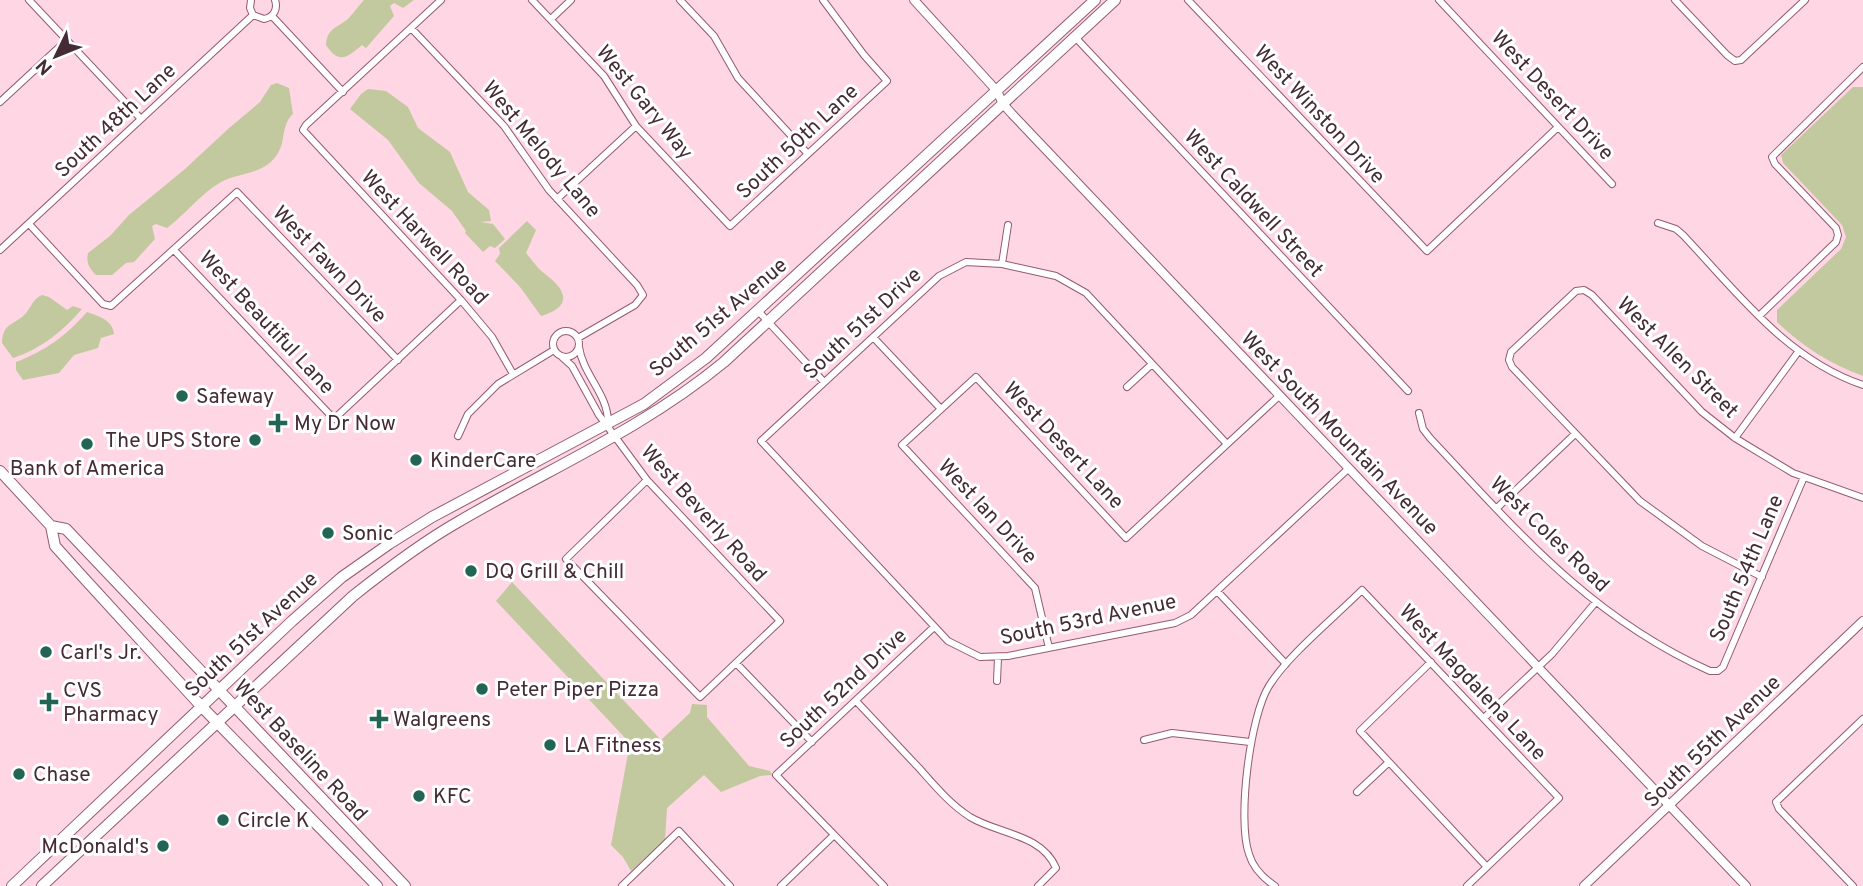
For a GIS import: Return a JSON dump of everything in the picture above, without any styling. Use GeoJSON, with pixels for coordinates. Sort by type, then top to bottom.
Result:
{"type":"FeatureCollection","features":[{"type":"Feature","properties":{"kind":"main road","name":"South 51st Avenue"},"geometry":{"type":"LineString","coordinates":[[12,886],[327,589],[389,544],[456,503],[608,424],[679,379],[714,352],[1095,0]]}},
{"type":"Feature","properties":{"kind":"main road","name":"South 51st Avenue"},"geometry":{"type":"LineString","coordinates":[[42,886],[353,596],[409,554],[474,513],[615,438],[695,385],[768,322],[1115,0]]}},
{"type":"Feature","properties":{"kind":"main road","name":"West Baseline Road"},"geometry":{"type":"LineString","coordinates":[[0,471],[51,526],[55,546],[201,706],[377,886]]}},
{"type":"Feature","properties":{"kind":"main road","name":"West Baseline Road"},"geometry":{"type":"LineString","coordinates":[[51,526],[66,529],[405,886]]}},
{"type":"Feature","properties":{"kind":"street"},"geometry":{"type":"LineString","coordinates":[[29,0],[141,119]]}},
{"type":"Feature","properties":{"kind":"street"},"geometry":{"type":"LineString","coordinates":[[251,0],[253,15],[260,19],[272,16],[276,8],[275,0]]}},
{"type":"Feature","properties":{"kind":"street"},"geometry":{"type":"LineString","coordinates":[[272,16],[342,92],[441,0]]}},
{"type":"Feature","properties":{"kind":"street","name":"West Gary Way"},"geometry":{"type":"LineString","coordinates":[[532,0],[604,76],[636,126],[730,226]]}},
{"type":"Feature","properties":{"kind":"street"},"geometry":{"type":"LineString","coordinates":[[551,19],[571,0]]}},
{"type":"Feature","properties":{"kind":"street"},"geometry":{"type":"LineString","coordinates":[[680,0],[713,36],[738,78],[808,154]]}},
{"type":"Feature","properties":{"kind":"street","name":"South 50th Lane"},"geometry":{"type":"LineString","coordinates":[[730,226],[887,81],[823,0]]}},
{"type":"Feature","properties":{"kind":"street","name":"West South Mountain Avenue"},"geometry":{"type":"LineString","coordinates":[[914,0],[997,91],[1003,104],[1746,886]]}},
{"type":"Feature","properties":{"kind":"street","name":"West Winston Drive"},"geometry":{"type":"LineString","coordinates":[[1188,0],[1427,251],[1558,127]]}},
{"type":"Feature","properties":{"kind":"street","name":"West Desert Drive"},"geometry":{"type":"LineString","coordinates":[[1438,0],[1612,184]]}},
{"type":"Feature","properties":{"kind":"street"},"geometry":{"type":"LineString","coordinates":[[1675,0],[1735,61],[1741,60],[1805,0]]}},
{"type":"Feature","properties":{"kind":"street","name":"South 48th Lane"},"geometry":{"type":"LineString","coordinates":[[0,250],[253,15]]}},
{"type":"Feature","properties":{"kind":"street","name":"West Melody Lane"},"geometry":{"type":"LineString","coordinates":[[411,27],[504,126],[533,171],[637,285],[643,295],[635,305],[578,338]]}},
{"type":"Feature","properties":{"kind":"street","name":"West Caldwell Street"},"geometry":{"type":"LineString","coordinates":[[1075,37],[1408,391]]}},
{"type":"Feature","properties":{"kind":"street"},"geometry":{"type":"LineString","coordinates":[[0,102],[67,40]]}},
{"type":"Feature","properties":{"kind":"street"},"geometry":{"type":"LineString","coordinates":[[1759,316],[1836,242],[1838,235],[1836,228],[1775,164],[1772,157],[1862,70]]}},
{"type":"Feature","properties":{"kind":"street","name":"West Harwell Road"},"geometry":{"type":"LineString","coordinates":[[342,92],[303,130],[461,300],[492,337],[513,374]]}},
{"type":"Feature","properties":{"kind":"street"},"geometry":{"type":"LineString","coordinates":[[557,199],[636,126]]}},
{"type":"Feature","properties":{"kind":"street","name":"West Fawn Drive"},"geometry":{"type":"LineString","coordinates":[[174,250],[237,192],[398,359]]}},
{"type":"Feature","properties":{"kind":"street"},"geometry":{"type":"LineString","coordinates":[[1658,223],[1676,229],[1683,235],[1759,316],[1798,352],[1829,371],[1863,385]]}},
{"type":"Feature","properties":{"kind":"street"},"geometry":{"type":"LineString","coordinates":[[29,224],[108,307],[174,250]]}},
{"type":"Feature","properties":{"kind":"street"},"geometry":{"type":"LineString","coordinates":[[1008,225],[1002,264],[1056,276],[1071,282],[1086,293],[1227,444],[1279,396]]}},
{"type":"Feature","properties":{"kind":"street","name":"West Beautiful Lane"},"geometry":{"type":"LineString","coordinates":[[174,250],[334,419],[398,359]]}},
{"type":"Feature","properties":{"kind":"street","name":"South 51st Drive"},"geometry":{"type":"LineString","coordinates":[[934,627],[761,441],[932,282],[951,268],[976,261],[1002,264]]}},
{"type":"Feature","properties":{"kind":"street","name":"West Allen Street"},"geometry":{"type":"LineString","coordinates":[[1575,434],[1513,367],[1510,360],[1511,352],[1520,343],[1576,291],[1584,290],[1592,295],[1702,412],[1735,439],[1804,477],[1863,498]]}},
{"type":"Feature","properties":{"kind":"street"},"geometry":{"type":"LineString","coordinates":[[398,359],[461,300]]}},
{"type":"Feature","properties":{"kind":"street"},"geometry":{"type":"LineString","coordinates":[[759,312],[824,382]]}},
{"type":"Feature","properties":{"kind":"street"},"geometry":{"type":"LineString","coordinates":[[561,332],[570,332],[578,338],[579,347],[573,356],[562,357],[554,350],[554,339],[561,332]]}},
{"type":"Feature","properties":{"kind":"street"},"geometry":{"type":"LineString","coordinates":[[873,337],[941,409]]}},
{"type":"Feature","properties":{"kind":"street","name":"West Beverly Road"},"geometry":{"type":"LineString","coordinates":[[579,347],[583,363],[608,408],[608,424]]}},
{"type":"Feature","properties":{"kind":"street"},"geometry":{"type":"LineString","coordinates":[[458,436],[468,414],[513,374],[554,350]]}},
{"type":"Feature","properties":{"kind":"street"},"geometry":{"type":"LineString","coordinates":[[1735,439],[1798,352]]}},
{"type":"Feature","properties":{"kind":"street","name":"West Beverly Road"},"geometry":{"type":"LineString","coordinates":[[562,357],[572,366],[599,415],[647,480],[780,621],[736,663]]}},
{"type":"Feature","properties":{"kind":"street"},"geometry":{"type":"LineString","coordinates":[[1127,387],[1152,364]]}},
{"type":"Feature","properties":{"kind":"street","name":"West Desert Lane"},"geometry":{"type":"LineString","coordinates":[[941,409],[976,377],[1126,538],[1227,444]]}},
{"type":"Feature","properties":{"kind":"street","name":"West Ian Drive"},"geometry":{"type":"LineString","coordinates":[[941,409],[902,444],[1035,588],[1049,648]]}},
{"type":"Feature","properties":{"kind":"street","name":"West Coles Road"},"geometry":{"type":"LineString","coordinates":[[1419,414],[1423,429],[1430,438],[1539,553],[1595,603],[1672,653],[1710,671],[1718,671]]}},
{"type":"Feature","properties":{"kind":"street"},"geometry":{"type":"LineString","coordinates":[[1497,508],[1575,434],[1640,501],[1665,521],[1719,557],[1762,576]]}},
{"type":"Feature","properties":{"kind":"street","name":"South 53rd Avenue"},"geometry":{"type":"LineString","coordinates":[[934,627],[948,641],[980,657],[998,658],[1175,623],[1191,615],[1217,592],[1349,468]]}},
{"type":"Feature","properties":{"kind":"street","name":"South 54th Lane"},"geometry":{"type":"LineString","coordinates":[[1718,671],[1723,667],[1804,477]]}},
{"type":"Feature","properties":{"kind":"street"},"geometry":{"type":"LineString","coordinates":[[647,480],[566,559],[700,697],[736,663],[812,742]]}},
{"type":"Feature","properties":{"kind":"street","name":"West Magdalena Lane"},"geometry":{"type":"LineString","coordinates":[[1286,664],[1362,590],[1559,798],[1487,867]]}},
{"type":"Feature","properties":{"kind":"street"},"geometry":{"type":"LineString","coordinates":[[1217,592],[1286,664],[1268,686],[1256,712],[1250,742],[1244,818],[1248,853],[1259,873],[1275,886]]}},
{"type":"Feature","properties":{"kind":"street"},"geometry":{"type":"LineString","coordinates":[[1484,718],[1569,636],[1595,603]]}},
{"type":"Feature","properties":{"kind":"street","name":"South 55th Avenue"},"geometry":{"type":"LineString","coordinates":[[1584,886],[1863,621]]}},
{"type":"Feature","properties":{"kind":"street","name":"South 52nd Drive"},"geometry":{"type":"LineString","coordinates":[[833,836],[776,775],[934,627]]}},
{"type":"Feature","properties":{"kind":"street"},"geometry":{"type":"LineString","coordinates":[[997,681],[998,658]]}},
{"type":"Feature","properties":{"kind":"street"},"geometry":{"type":"LineString","coordinates":[[1431,662],[1360,731],[1487,867],[1467,886]]}},
{"type":"Feature","properties":{"kind":"street"},"geometry":{"type":"LineString","coordinates":[[856,701],[949,800],[972,818],[1044,850],[1056,868],[1038,886]]}},
{"type":"Feature","properties":{"kind":"street"},"geometry":{"type":"LineString","coordinates":[[1853,886],[1779,809],[1776,802],[1863,719]]}},
{"type":"Feature","properties":{"kind":"street"},"geometry":{"type":"LineString","coordinates":[[1144,740],[1172,733],[1250,742]]}},
{"type":"Feature","properties":{"kind":"street"},"geometry":{"type":"LineString","coordinates":[[1357,792],[1389,762]]}},
{"type":"Feature","properties":{"kind":"street"},"geometry":{"type":"LineString","coordinates":[[622,886],[679,831],[730,886]]}},
{"type":"Feature","properties":{"kind":"street"},"geometry":{"type":"LineString","coordinates":[[781,886],[833,836],[884,886]]}},
{"type":"Feature","properties":{"kind":"green space"},"geometry":{"type":"Polygon","coordinates":[[[364,0],[414,0],[403,8],[394,3],[390,6],[394,16],[366,48],[362,45],[348,56],[339,57],[326,45],[328,35],[348,19],[364,0]]]}},
{"type":"Feature","properties":{"kind":"green space"},"geometry":{"type":"Polygon","coordinates":[[[277,83],[289,88],[293,114],[273,160],[259,169],[213,187],[167,228],[156,224],[152,226],[155,239],[134,262],[126,263],[112,275],[96,275],[87,260],[88,253],[260,102],[271,85],[277,83]]]}},
{"type":"Feature","properties":{"kind":"green space"},"geometry":{"type":"Polygon","coordinates":[[[1853,87],[1863,87],[1863,376],[1817,354],[1777,322],[1777,310],[1841,249],[1846,237],[1842,225],[1783,163],[1781,155],[1853,87]]]}},
{"type":"Feature","properties":{"kind":"green space"},"geometry":{"type":"Polygon","coordinates":[[[368,89],[386,91],[408,107],[418,128],[450,152],[468,192],[489,210],[491,221],[481,222],[493,224],[505,239],[495,248],[490,246],[483,252],[465,233],[452,211],[419,183],[388,140],[350,109],[368,89]]]}},
{"type":"Feature","properties":{"kind":"green space"},"geometry":{"type":"Polygon","coordinates":[[[527,221],[536,230],[526,253],[558,286],[563,298],[558,308],[541,316],[520,287],[495,261],[500,254],[499,248],[527,221]]]}},
{"type":"Feature","properties":{"kind":"green space"},"geometry":{"type":"Polygon","coordinates":[[[42,295],[67,310],[73,306],[82,309],[51,338],[33,350],[13,358],[2,343],[4,333],[42,295]]]}},
{"type":"Feature","properties":{"kind":"green space"},"geometry":{"type":"Polygon","coordinates":[[[87,312],[108,322],[114,334],[101,338],[98,348],[74,355],[59,373],[23,380],[16,370],[16,362],[54,342],[87,312]]]}},
{"type":"Feature","properties":{"kind":"green space"},"geometry":{"type":"Polygon","coordinates":[[[512,582],[661,740],[690,713],[692,704],[707,705],[707,717],[749,766],[770,771],[772,775],[760,776],[721,792],[704,775],[667,808],[665,840],[631,871],[623,857],[611,845],[630,743],[496,601],[512,582]]]}},
{"type":"Feature","properties":{"kind":"place","name":"Safeway"},"geometry":{"type":"Point","coordinates":[182,396]}},
{"type":"Feature","properties":{"kind":"place","name":"My Dr Now"},"geometry":{"type":"Point","coordinates":[278,423]}},
{"type":"Feature","properties":{"kind":"place","name":"The UPS Store"},"geometry":{"type":"Point","coordinates":[255,440]}},
{"type":"Feature","properties":{"kind":"place","name":"Bank of America"},"geometry":{"type":"Point","coordinates":[87,444]}},
{"type":"Feature","properties":{"kind":"place","name":"KinderCare"},"geometry":{"type":"Point","coordinates":[416,460]}},
{"type":"Feature","properties":{"kind":"place","name":"Sonic"},"geometry":{"type":"Point","coordinates":[328,533]}},
{"type":"Feature","properties":{"kind":"place","name":"DQ Grill & Chill"},"geometry":{"type":"Point","coordinates":[471,571]}},
{"type":"Feature","properties":{"kind":"place","name":"Carl's Jr."},"geometry":{"type":"Point","coordinates":[46,652]}},
{"type":"Feature","properties":{"kind":"place","name":"Peter Piper Pizza"},"geometry":{"type":"Point","coordinates":[482,689]}},
{"type":"Feature","properties":{"kind":"place","name":"CVS Pharmacy"},"geometry":{"type":"Point","coordinates":[49,702]}},
{"type":"Feature","properties":{"kind":"place","name":"Walgreens"},"geometry":{"type":"Point","coordinates":[379,719]}},
{"type":"Feature","properties":{"kind":"place","name":"LA Fitness"},"geometry":{"type":"Point","coordinates":[550,745]}},
{"type":"Feature","properties":{"kind":"place","name":"Chase"},"geometry":{"type":"Point","coordinates":[19,774]}},
{"type":"Feature","properties":{"kind":"place","name":"KFC"},"geometry":{"type":"Point","coordinates":[419,796]}},
{"type":"Feature","properties":{"kind":"place","name":"Circle K"},"geometry":{"type":"Point","coordinates":[223,820]}},
{"type":"Feature","properties":{"kind":"place","name":"McDonald's"},"geometry":{"type":"Point","coordinates":[163,846]}}]}
